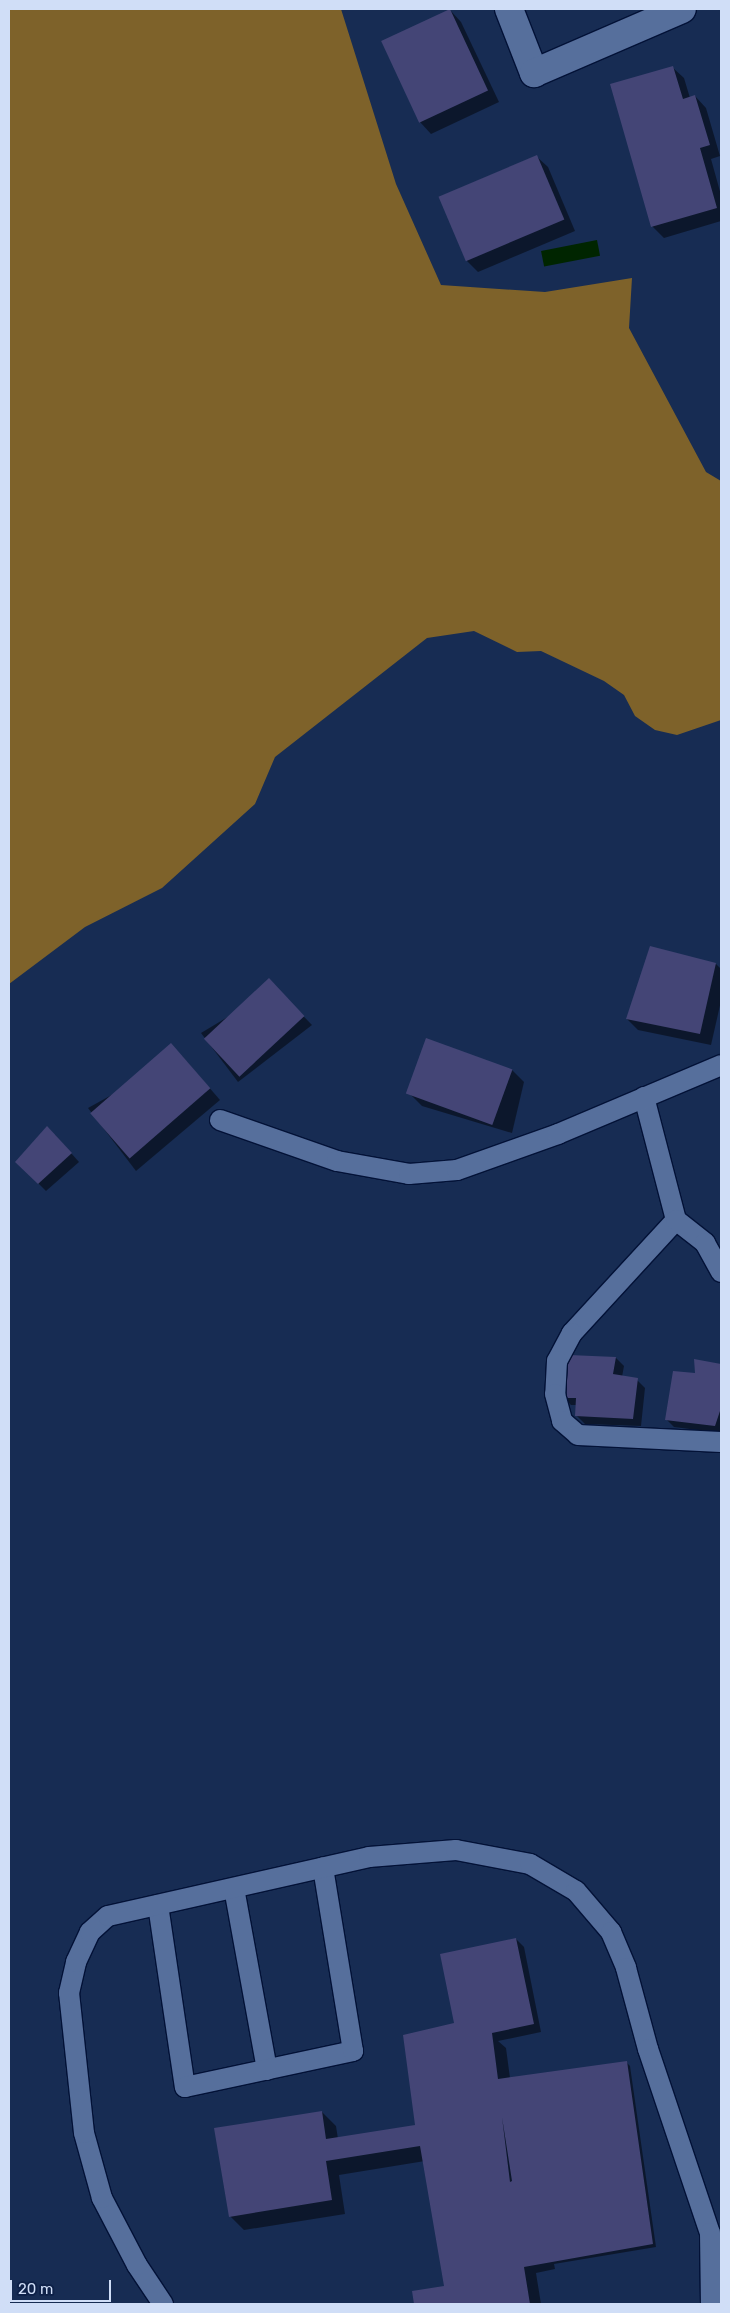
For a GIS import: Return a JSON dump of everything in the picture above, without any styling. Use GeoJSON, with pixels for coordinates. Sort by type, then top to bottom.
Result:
{"type":"FeatureCollection","features":[{"type":"Feature","properties":{"kind":"street"},"geometry":{"type":"LineString","coordinates":[[509,9],[534,73],[682,9]]}},
{"type":"Feature","properties":{"kind":"lane"},"geometry":{"type":"LineString","coordinates":[[220,1120],[337,1162],[409,1174],[458,1170],[558,1134],[721,1065]]}},
{"type":"Feature","properties":{"kind":"lane"},"geometry":{"type":"LineString","coordinates":[[644,1097],[676,1220],[705,1243],[721,1272]]}},
{"type":"Feature","properties":{"kind":"lane"},"geometry":{"type":"LineString","coordinates":[[676,1220],[572,1333],[557,1361],[555,1394],[562,1422],[578,1435],[721,1442]]}},
{"type":"Feature","properties":{"kind":"lane"},"geometry":{"type":"LineString","coordinates":[[162,2304],[137,2265],[102,2198],[84,2133],[69,1993],[76,1962],[90,1932],[108,1916],[323,1867],[369,1857],[456,1850],[530,1864],[576,1891],[611,1932],[626,1968],[648,2049],[710,2232],[711,2304]]}},
{"type":"Feature","properties":{"kind":"lane"},"geometry":{"type":"LineString","coordinates":[[158,1905],[185,2087],[352,2051],[323,1867]]}},
{"type":"Feature","properties":{"kind":"lane"},"geometry":{"type":"LineString","coordinates":[[234,1888],[267,2070]]}},
{"type":"Feature","properties":{"kind":"shaded area"},"geometry":{"type":"Polygon","coordinates":[[[9,9],[341,9],[396,184],[441,285],[545,292],[632,278],[629,328],[706,472],[721,481],[721,720],[677,735],[655,730],[635,716],[624,695],[604,681],[541,651],[517,652],[474,631],[427,638],[275,757],[255,804],[162,888],[85,927],[9,984],[9,9]]]}},
{"type":"Feature","properties":{"kind":"shaded area"},"geometry":{"type":"Polygon","coordinates":[[[597,240],[600,256],[544,267],[541,251],[597,240]]]}},
{"type":"Feature","properties":{"kind":"building"},"geometry":{"type":"Polygon","coordinates":[[[450,9],[488,91],[419,123],[381,41],[450,9]]]}},
{"type":"Feature","properties":{"kind":"building"},"geometry":{"type":"Polygon","coordinates":[[[673,66],[683,99],[695,95],[710,145],[700,148],[717,208],[651,227],[610,84],[673,66]]]}},
{"type":"Feature","properties":{"kind":"building"},"geometry":{"type":"Polygon","coordinates":[[[537,155],[564,219],[466,261],[439,197],[537,155]]]}},
{"type":"Feature","properties":{"kind":"building"},"geometry":{"type":"Polygon","coordinates":[[[650,946],[716,963],[700,1034],[626,1019],[650,946]]]}},
{"type":"Feature","properties":{"kind":"building"},"geometry":{"type":"Polygon","coordinates":[[[269,978],[304,1016],[239,1077],[204,1039],[269,978]]]}},
{"type":"Feature","properties":{"kind":"building"},"geometry":{"type":"Polygon","coordinates":[[[426,1038],[512,1069],[492,1125],[406,1093],[426,1038]]]}},
{"type":"Feature","properties":{"kind":"building"},"geometry":{"type":"Polygon","coordinates":[[[171,1043],[210,1088],[130,1158],[90,1113],[171,1043]]]}},
{"type":"Feature","properties":{"kind":"building"},"geometry":{"type":"Polygon","coordinates":[[[47,1126],[72,1153],[38,1184],[15,1162],[47,1126]]]}},
{"type":"Feature","properties":{"kind":"building"},"geometry":{"type":"Polygon","coordinates":[[[569,1355],[616,1357],[613,1374],[638,1378],[633,1419],[575,1416],[576,1398],[562,1398],[569,1355]]]}},
{"type":"Feature","properties":{"kind":"building"},"geometry":{"type":"Polygon","coordinates":[[[694,1359],[721,1364],[721,1408],[715,1426],[665,1420],[673,1371],[695,1373],[694,1359]]]}},
{"type":"Feature","properties":{"kind":"building"},"geometry":{"type":"Polygon","coordinates":[[[516,1938],[534,2024],[492,2033],[498,2079],[627,2061],[653,2244],[524,2267],[530,2304],[414,2304],[412,2291],[444,2286],[420,2146],[326,2161],[332,2200],[229,2217],[214,2128],[322,2111],[326,2139],[415,2125],[403,2035],[454,2023],[440,1954],[516,1938]],[[502,2117],[510,2182],[512,2181],[502,2117]]]}}]}
